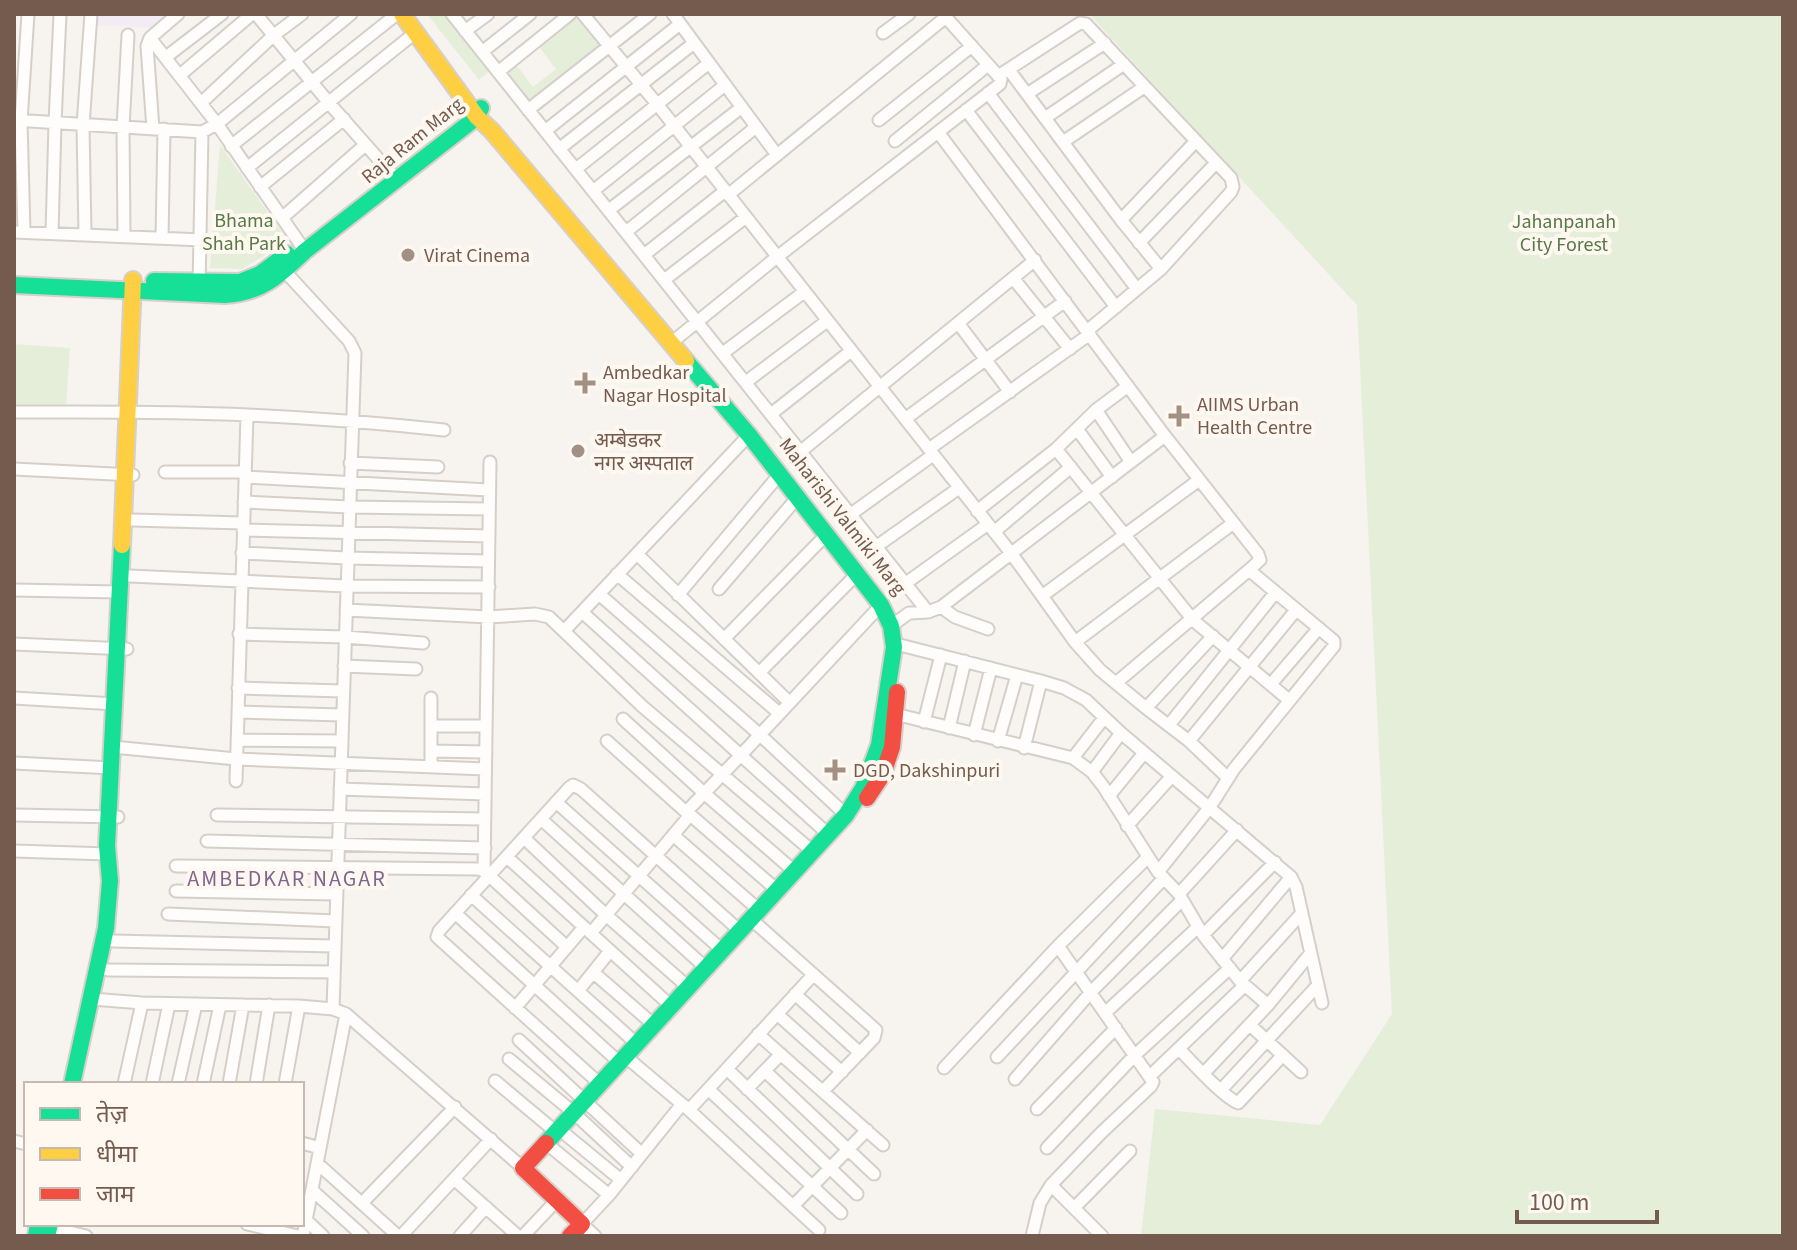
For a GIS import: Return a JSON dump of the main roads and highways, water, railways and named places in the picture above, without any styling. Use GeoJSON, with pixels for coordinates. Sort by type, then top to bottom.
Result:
{"type":"FeatureCollection","features":[{"type":"Feature","properties":{"kind":"place","name":"Virat Cinema"},"geometry":{"type":"Point","coordinates":[408,255]}},
{"type":"Feature","properties":{"kind":"place","name":"Ambedkar Nagar Hospital"},"geometry":{"type":"Point","coordinates":[585,383]}},
{"type":"Feature","properties":{"kind":"place","name":"AIIMS Urban Health Centre"},"geometry":{"type":"Point","coordinates":[1179,416]}},
{"type":"Feature","properties":{"kind":"place","name":"अम्बेडकर नगर अस्पताल"},"geometry":{"type":"Point","coordinates":[578,451]}},
{"type":"Feature","properties":{"kind":"place","name":"DGD, Dakshinpuri"},"geometry":{"type":"Point","coordinates":[835,770]}},
{"type":"Feature","properties":{"kind":"district","name":"AMBEDKAR NAGAR"},"geometry":{"type":"Point","coordinates":[287,878]}},
{"type":"Feature","properties":{"kind":"park label","name":"Bhama Shah Park"},"geometry":{"type":"Point","coordinates":[244,232]}},
{"type":"Feature","properties":{"kind":"park label","name":"Jahanpanah City Forest"},"geometry":{"type":"Point","coordinates":[1564,232]}}]}
